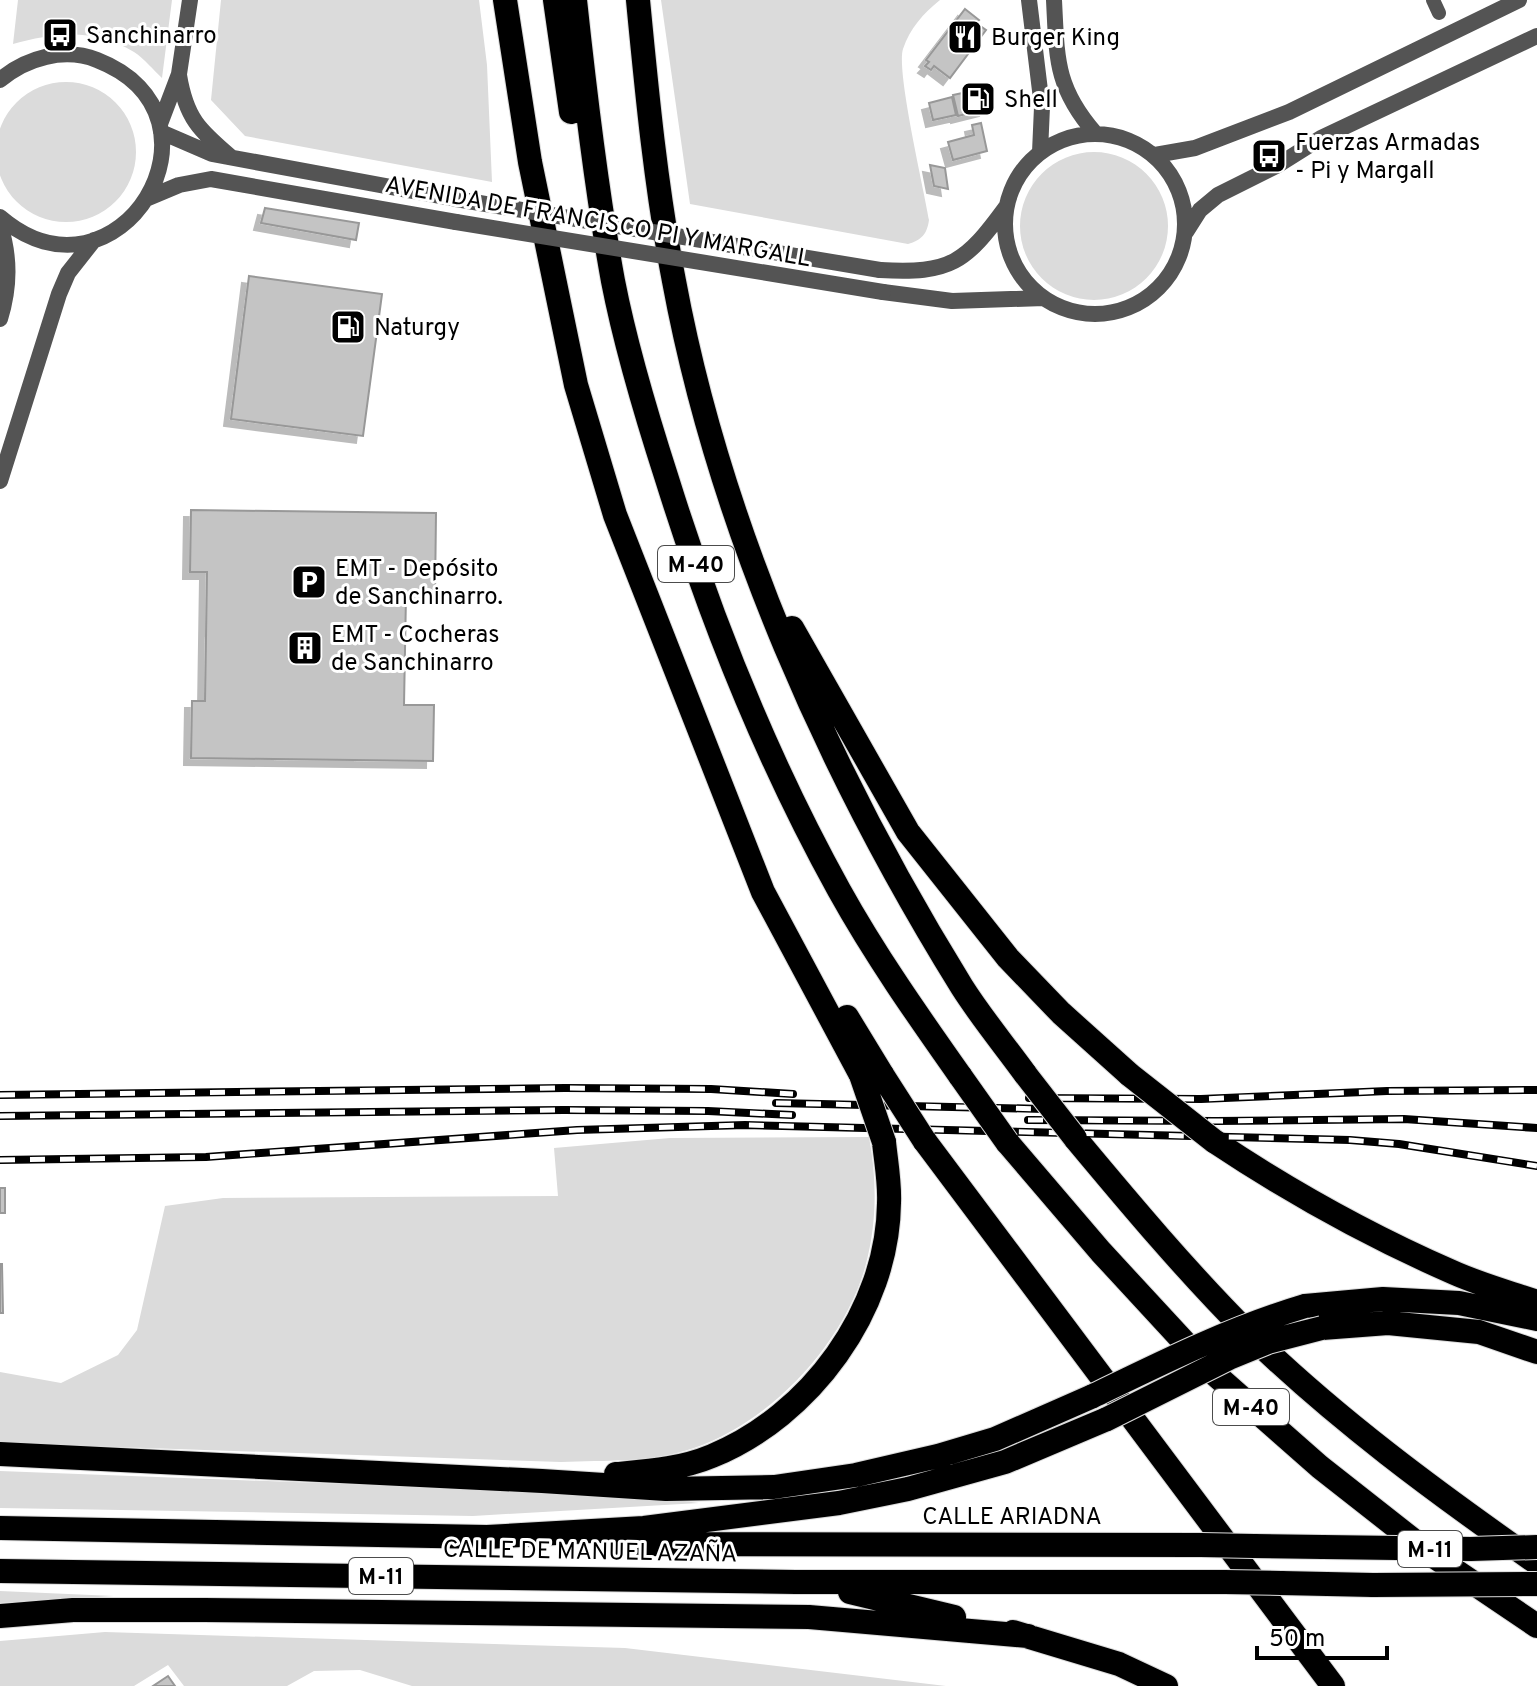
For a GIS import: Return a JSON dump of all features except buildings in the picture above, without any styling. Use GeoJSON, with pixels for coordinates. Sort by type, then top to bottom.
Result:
{"type":"FeatureCollection","features":[{"type":"Feature","properties":{"kind":"highway"},"geometry":{"type":"LineString","coordinates":[[505,0],[530,162],[576,385],[615,515],[713,764],[872,1076],[924,1140],[1333,1686]]}},
{"type":"Feature","properties":{"kind":"highway"},"geometry":{"type":"LineString","coordinates":[[555,0],[598,282],[630,412],[668,535],[712,644],[766,742]]}},
{"type":"Feature","properties":{"kind":"highway","name":"M-40"},"geometry":{"type":"LineString","coordinates":[[575,0],[594,168],[613,283],[638,387],[680,521],[711,606],[766,742],[839,890],[915,1012],[1007,1142],[1101,1252],[1210,1370],[1320,1467],[1432,1555],[1537,1626]]}},
{"type":"Feature","properties":{"kind":"highway","name":"M-40"},"geometry":{"type":"LineString","coordinates":[[638,0],[654,157],[673,281],[688,349],[726,487],[793,665],[848,784],[895,874],[964,990],[1026,1075],[1141,1217],[1249,1333],[1350,1423],[1454,1505],[1537,1563]]}},
{"type":"Feature","properties":{"kind":"highway"},"geometry":{"type":"LineString","coordinates":[[753,559],[908,832],[1008,958],[1061,1013],[1130,1075],[1214,1141],[1255,1168],[1361,1228],[1453,1272],[1537,1302]]}},
{"type":"Feature","properties":{"kind":"highway"},"geometry":{"type":"LineString","coordinates":[[542,1481],[669,1470],[712,1456],[746,1439],[782,1415],[813,1385],[860,1315],[875,1279],[886,1239],[889,1202],[884,1142],[872,1076]]}},
{"type":"Feature","properties":{"kind":"highway"},"geometry":{"type":"LineString","coordinates":[[0,1454],[666,1489],[788,1485],[856,1475],[995,1439],[1215,1337],[1305,1306],[1383,1299],[1444,1302],[1537,1319]]}},
{"type":"Feature","properties":{"kind":"highway"},"geometry":{"type":"LineString","coordinates":[[487,1537],[644,1528],[839,1503],[908,1489],[1005,1462],[1107,1419],[1229,1358],[1268,1342],[1322,1328],[1388,1323],[1479,1332],[1537,1352]]}},
{"type":"Feature","properties":{"kind":"highway","name":"CALLE DE MANUEL AZAÑA"},"geometry":{"type":"LineString","coordinates":[[0,1528],[487,1537]]}},
{"type":"Feature","properties":{"kind":"highway","name":"CALLE ARIADNA"},"geometry":{"type":"LineString","coordinates":[[487,1537],[540,1545],[1537,1547]]}},
{"type":"Feature","properties":{"kind":"highway","name":"CALLE DE MANUEL AZAÑA"},"geometry":{"type":"LineString","coordinates":[[0,1571],[796,1582]]}},
{"type":"Feature","properties":{"kind":"highway"},"geometry":{"type":"LineString","coordinates":[[796,1582],[892,1601],[1028,1636],[1119,1664],[1166,1686]]}},
{"type":"Feature","properties":{"kind":"highway","name":"M-11"},"geometry":{"type":"LineString","coordinates":[[796,1582],[1537,1584]]}},
{"type":"Feature","properties":{"kind":"highway"},"geometry":{"type":"LineString","coordinates":[[0,1616],[73,1610],[204,1610],[809,1617],[1028,1636]]}},
{"type":"Feature","properties":{"kind":"street"},"geometry":{"type":"LineString","coordinates":[[0,217],[31,237],[52,243],[73,244],[94,240],[125,224],[148,198],[161,161],[161,128],[179,74],[190,0]]}},
{"type":"Feature","properties":{"kind":"street"},"geometry":{"type":"LineString","coordinates":[[1029,0],[1042,107],[1040,152]]}},
{"type":"Feature","properties":{"kind":"street"},"geometry":{"type":"LineString","coordinates":[[1054,0],[1060,73],[1065,90],[1095,133]]}},
{"type":"Feature","properties":{"kind":"street"},"geometry":{"type":"LineString","coordinates":[[1155,155],[1195,148],[1289,112],[1519,0]]}},
{"type":"Feature","properties":{"kind":"street"},"geometry":{"type":"LineString","coordinates":[[1186,232],[1200,210],[1218,195],[1278,165],[1321,138],[1537,36]]}},
{"type":"Feature","properties":{"kind":"street"},"geometry":{"type":"LineString","coordinates":[[0,80],[26,63],[45,57],[65,54],[90,57],[113,66],[132,81],[148,100],[161,128]]}},
{"type":"Feature","properties":{"kind":"street"},"geometry":{"type":"LineString","coordinates":[[179,74],[187,109],[195,124],[232,158]]}},
{"type":"Feature","properties":{"kind":"street","name":"AVENIDA DE FRANCISCO PI Y MARGALL"},"geometry":{"type":"LineString","coordinates":[[161,128],[192,147],[232,158],[880,270],[910,272],[947,266],[977,247],[1006,207]]}},
{"type":"Feature","properties":{"kind":"street"},"geometry":{"type":"LineString","coordinates":[[1095,133],[1116,135],[1137,143],[1155,155],[1173,177],[1183,204],[1186,232],[1181,255],[1170,276],[1154,293],[1136,307],[1113,314],[1089,315],[1069,312],[1044,298],[1025,281],[1012,258],[1005,233],[1006,207],[1024,167],[1040,152],[1066,138],[1095,133]]}},
{"type":"Feature","properties":{"kind":"street","name":"AVENIDA DE FRANCISCO PI Y MARGALL"},"geometry":{"type":"LineString","coordinates":[[148,198],[179,185],[211,179],[883,292],[952,301],[1044,298]]}},
{"type":"Feature","properties":{"kind":"street"},"geometry":{"type":"LineString","coordinates":[[0,225],[8,262],[8,281],[0,319]]}},
{"type":"Feature","properties":{"kind":"street"},"geometry":{"type":"LineString","coordinates":[[0,481],[59,294],[68,273],[94,240]]}},
{"type":"Feature","properties":{"kind":"shaded area"},"geometry":{"type":"Polygon","coordinates":[[[18,0],[172,0],[162,78],[134,52],[105,39],[75,34],[13,44],[18,0]]]}},
{"type":"Feature","properties":{"kind":"shaded area"},"geometry":{"type":"Polygon","coordinates":[[[221,0],[479,0],[487,65],[492,182],[245,136],[211,100],[221,0]]]}},
{"type":"Feature","properties":{"kind":"shaded area"},"geometry":{"type":"Polygon","coordinates":[[[661,0],[940,0],[913,28],[903,49],[902,61],[907,105],[929,220],[923,236],[908,244],[690,204],[661,0]]]}},
{"type":"Feature","properties":{"kind":"shaded area"},"geometry":{"type":"Polygon","coordinates":[[[66,82],[93,87],[116,102],[131,125],[136,152],[131,179],[116,202],[93,217],[66,222],[39,217],[16,202],[1,179],[-4,152],[1,125],[16,102],[39,87],[66,82]]]}},
{"type":"Feature","properties":{"kind":"shaded area"},"geometry":{"type":"Polygon","coordinates":[[[1094,152],[1122,158],[1146,174],[1162,198],[1168,226],[1162,254],[1146,278],[1122,294],[1094,300],[1066,294],[1042,278],[1026,254],[1020,226],[1026,198],[1042,174],[1066,158],[1094,152]]]}},
{"type":"Feature","properties":{"kind":"shaded area"},"geometry":{"type":"Polygon","coordinates":[[[869,1137],[874,1185],[872,1232],[856,1294],[841,1322],[823,1350],[777,1399],[723,1436],[694,1448],[645,1458],[561,1462],[0,1443],[0,1372],[61,1383],[118,1355],[137,1330],[165,1206],[223,1198],[558,1196],[554,1148],[670,1138],[869,1137]]]}},
{"type":"Feature","properties":{"kind":"shaded area"},"geometry":{"type":"Polygon","coordinates":[[[0,1471],[636,1495],[699,1503],[473,1516],[0,1508],[0,1471]]]}},
{"type":"Feature","properties":{"kind":"shaded area"},"geometry":{"type":"Polygon","coordinates":[[[0,1591],[114,1596],[0,1603],[0,1591]]]}},
{"type":"Feature","properties":{"kind":"shaded area"},"geometry":{"type":"Polygon","coordinates":[[[105,1632],[625,1648],[946,1686],[412,1686],[360,1670],[314,1671],[287,1686],[184,1686],[168,1665],[134,1686],[0,1686],[0,1641],[105,1632]]]}},
{"type":"Feature","properties":{"kind":"railway"},"geometry":{"type":"LineString","coordinates":[[0,1095],[565,1088],[711,1089],[793,1094]]}},
{"type":"Feature","properties":{"kind":"railway"},"geometry":{"type":"LineString","coordinates":[[1029,1098],[1201,1099],[1387,1091],[1537,1090]]}},
{"type":"Feature","properties":{"kind":"railway"},"geometry":{"type":"LineString","coordinates":[[776,1103],[1044,1109]]}},
{"type":"Feature","properties":{"kind":"railway"},"geometry":{"type":"LineString","coordinates":[[0,1116],[564,1110],[792,1115]]}},
{"type":"Feature","properties":{"kind":"railway"},"geometry":{"type":"LineString","coordinates":[[1028,1120],[1404,1119],[1537,1128]]}},
{"type":"Feature","properties":{"kind":"railway"},"geometry":{"type":"LineString","coordinates":[[0,1160],[206,1157],[577,1130],[745,1125],[1350,1140],[1399,1144],[1537,1166]]}},
{"type":"Feature","properties":{"kind":"place","name":"Sanchinarro"},"geometry":{"type":"Point","coordinates":[60,35]}},
{"type":"Feature","properties":{"kind":"place","name":"Burger King"},"geometry":{"type":"Point","coordinates":[965,37]}},
{"type":"Feature","properties":{"kind":"place","name":"Shell"},"geometry":{"type":"Point","coordinates":[978,99]}},
{"type":"Feature","properties":{"kind":"place","name":"Fuerzas Armadas - Pi y Margall"},"geometry":{"type":"Point","coordinates":[1269,156]}},
{"type":"Feature","properties":{"kind":"place","name":"Naturgy"},"geometry":{"type":"Point","coordinates":[348,327]}},
{"type":"Feature","properties":{"kind":"place","name":"EMT - Depósito de Sanchinarro."},"geometry":{"type":"Point","coordinates":[309,582]}},
{"type":"Feature","properties":{"kind":"place","name":"EMT - Cocheras de Sanchinarro"},"geometry":{"type":"Point","coordinates":[305,648]}}]}
